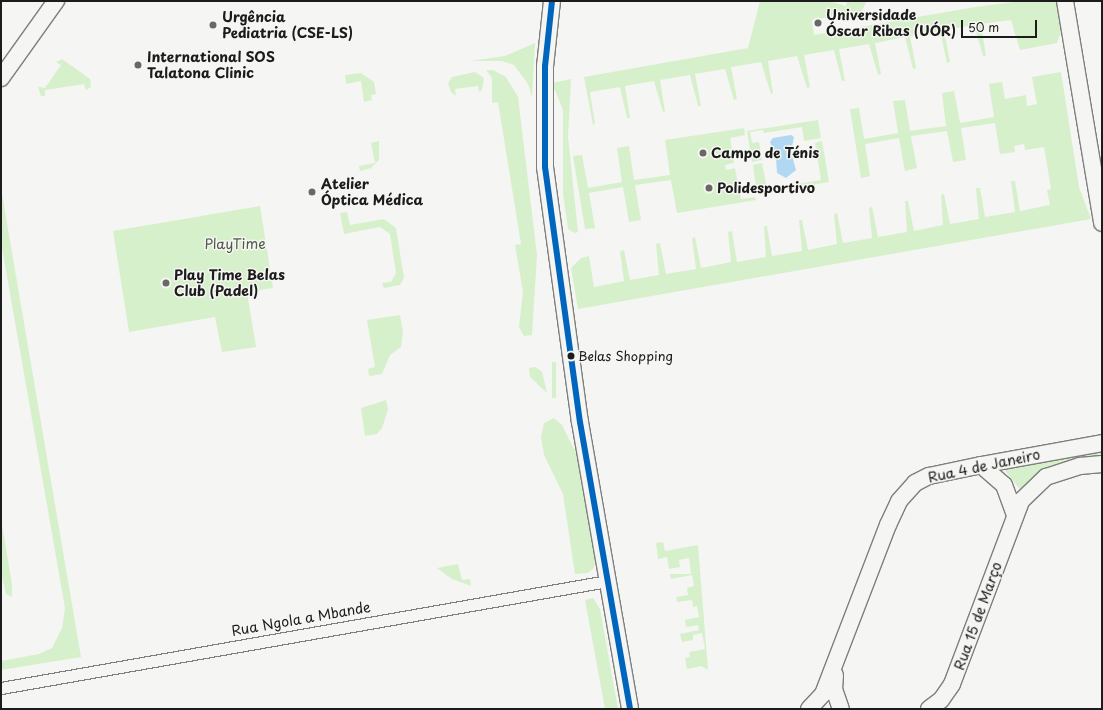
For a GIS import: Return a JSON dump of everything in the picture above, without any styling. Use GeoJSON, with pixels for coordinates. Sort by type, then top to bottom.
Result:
{"type":"FeatureCollection","features":[{"type":"Feature","properties":{"kind":"street"},"geometry":{"type":"LineString","coordinates":[[552,1],[545,66],[546,168],[576,400],[630,709]]}},
{"type":"Feature","properties":{"kind":"street"},"geometry":{"type":"LineString","coordinates":[[1065,1],[1102,223]]}},
{"type":"Feature","properties":{"kind":"street"},"geometry":{"type":"LineString","coordinates":[[1,78],[55,2]]}},
{"type":"Feature","properties":{"kind":"street","name":"Rua 4 de Janeiro"},"geometry":{"type":"LineString","coordinates":[[809,709],[823,694],[839,658],[888,525],[906,491],[929,476],[1102,442]]}},
{"type":"Feature","properties":{"kind":"street","name":"Rua 15 de Março"},"geometry":{"type":"LineString","coordinates":[[929,709],[941,700],[952,684],[1015,515],[1029,490],[1046,476],[1080,466],[1102,464]]}},
{"type":"Feature","properties":{"kind":"street"},"geometry":{"type":"LineString","coordinates":[[981,465],[1004,485],[1015,515]]}},
{"type":"Feature","properties":{"kind":"street","name":"Rua Ngola a Mbande"},"geometry":{"type":"LineString","coordinates":[[1,688],[607,581]]}},
{"type":"Feature","properties":{"kind":"street"},"geometry":{"type":"LineString","coordinates":[[620,646],[639,709]]}},
{"type":"Feature","properties":{"kind":"street","name":"Rua 4 de Janeiro"},"geometry":{"type":"LineString","coordinates":[[839,658],[834,689],[841,709]]}},
{"type":"Feature","properties":{"kind":"green space"},"geometry":{"type":"Polygon","coordinates":[[[760,1],[828,1],[846,6],[847,1],[867,1],[860,14],[854,15],[853,13],[812,20],[814,35],[975,7],[1022,1],[1056,1],[1061,32],[1057,43],[1020,50],[1011,20],[981,24],[986,56],[983,56],[974,25],[944,30],[950,62],[947,63],[940,31],[910,36],[916,68],[913,69],[905,37],[875,43],[881,74],[878,75],[869,44],[839,49],[845,81],[842,81],[834,50],[804,55],[810,87],[807,88],[797,56],[768,61],[773,93],[771,94],[761,62],[731,67],[737,99],[734,100],[725,69],[695,74],[701,106],[698,106],[690,75],[660,80],[665,112],[663,112],[654,81],[625,86],[630,118],[627,118],[620,87],[590,92],[595,124],[593,125],[584,77],[748,48],[760,1]]]}},
{"type":"Feature","properties":{"kind":"green space"},"geometry":{"type":"Polygon","coordinates":[[[535,43],[532,97],[528,84],[514,65],[502,61],[471,61],[505,56],[535,43]]]}},
{"type":"Feature","properties":{"kind":"green space"},"geometry":{"type":"Polygon","coordinates":[[[62,59],[90,79],[91,87],[86,90],[84,84],[45,90],[45,96],[41,96],[38,87],[45,88],[61,65],[56,62],[62,59]]]}},
{"type":"Feature","properties":{"kind":"green space"},"geometry":{"type":"Polygon","coordinates":[[[486,70],[493,70],[506,77],[518,97],[537,255],[532,335],[524,336],[519,327],[523,292],[515,245],[521,244],[498,102],[492,103],[492,78],[486,70]]]}},
{"type":"Feature","properties":{"kind":"green space"},"geometry":{"type":"Polygon","coordinates":[[[475,72],[484,78],[482,90],[479,92],[478,86],[455,89],[456,96],[451,92],[448,83],[452,77],[475,72]]]}},
{"type":"Feature","properties":{"kind":"green space"},"geometry":{"type":"Polygon","coordinates":[[[1061,72],[1079,187],[1091,219],[578,309],[571,268],[581,258],[589,256],[594,287],[624,281],[620,251],[624,250],[630,280],[659,275],[656,244],[660,243],[666,274],[696,269],[692,238],[695,237],[701,268],[731,262],[728,232],[732,231],[737,262],[766,257],[764,226],[767,226],[772,256],[802,251],[799,220],[802,220],[808,250],[837,244],[834,214],[837,213],[843,243],[872,238],[869,208],[872,207],[878,237],[907,232],[905,201],[908,201],[914,231],[943,225],[941,195],[944,194],[950,224],[979,219],[976,188],[980,188],[985,217],[1015,212],[1011,181],[1015,181],[1020,211],[1050,205],[1047,190],[1051,189],[1044,147],[1025,150],[1024,144],[1014,146],[1015,152],[1000,154],[995,123],[961,128],[966,160],[953,162],[947,131],[911,136],[917,168],[905,171],[899,138],[865,144],[870,176],[861,178],[850,109],[859,108],[864,139],[898,133],[893,101],[905,100],[910,131],[946,126],[942,93],[954,91],[960,123],[994,117],[989,84],[1002,82],[1005,99],[1026,95],[1027,106],[1037,104],[1032,77],[1061,72]]]}},
{"type":"Feature","properties":{"kind":"green space"},"geometry":{"type":"Polygon","coordinates":[[[361,73],[374,82],[376,94],[371,95],[372,100],[364,102],[361,81],[346,84],[345,75],[361,73]]]}},
{"type":"Feature","properties":{"kind":"green space"},"geometry":{"type":"Polygon","coordinates":[[[571,79],[568,137],[578,232],[575,233],[568,229],[563,194],[563,110],[552,83],[571,79]]]}},
{"type":"Feature","properties":{"kind":"green space"},"geometry":{"type":"Polygon","coordinates":[[[818,120],[821,138],[804,141],[802,127],[764,133],[763,130],[750,132],[752,143],[759,142],[762,160],[752,162],[747,131],[818,120]]]}},
{"type":"Feature","properties":{"kind":"green space"},"geometry":{"type":"Polygon","coordinates":[[[744,128],[745,135],[730,138],[734,163],[725,165],[726,170],[735,168],[741,199],[755,197],[756,200],[677,213],[671,180],[635,185],[641,220],[629,222],[623,187],[589,193],[595,228],[585,229],[573,156],[582,155],[588,188],[622,182],[617,148],[629,146],[634,180],[670,175],[665,140],[744,128]]]}},
{"type":"Feature","properties":{"kind":"green space"},"geometry":{"type":"Polygon","coordinates":[[[379,141],[379,160],[371,168],[360,171],[359,166],[375,163],[371,143],[379,141]]]}},
{"type":"Feature","properties":{"kind":"green space"},"geometry":{"type":"Polygon","coordinates":[[[822,141],[829,182],[757,194],[753,165],[762,163],[767,189],[821,180],[815,143],[822,141]]]}},
{"type":"Feature","properties":{"kind":"green space"},"geometry":{"type":"Polygon","coordinates":[[[1,188],[81,657],[1,670],[1,661],[39,654],[52,648],[62,628],[65,608],[1,242],[1,188]]]}},
{"type":"Feature","properties":{"kind":"green space","name":"PlayTime"},"geometry":{"type":"Polygon","coordinates":[[[260,206],[273,288],[247,292],[256,347],[222,352],[215,317],[129,332],[113,231],[260,206]]]}},
{"type":"Feature","properties":{"kind":"green space"},"geometry":{"type":"Polygon","coordinates":[[[347,212],[350,225],[384,219],[396,228],[404,278],[400,285],[384,288],[382,283],[391,282],[396,273],[390,234],[380,227],[344,234],[340,213],[347,212]]]}},
{"type":"Feature","properties":{"kind":"green space"},"geometry":{"type":"Polygon","coordinates":[[[400,315],[403,332],[401,347],[390,355],[382,374],[369,376],[368,369],[375,367],[367,320],[400,315]]]}},
{"type":"Feature","properties":{"kind":"green space"},"geometry":{"type":"Polygon","coordinates":[[[552,362],[556,362],[556,398],[552,398],[552,362]]]}},
{"type":"Feature","properties":{"kind":"green space"},"geometry":{"type":"Polygon","coordinates":[[[536,367],[542,372],[547,393],[530,377],[529,368],[536,367]]]}},
{"type":"Feature","properties":{"kind":"green space"},"geometry":{"type":"Polygon","coordinates":[[[386,400],[388,410],[382,428],[377,434],[365,436],[361,408],[386,400]]]}},
{"type":"Feature","properties":{"kind":"green space"},"geometry":{"type":"Polygon","coordinates":[[[554,418],[562,425],[576,453],[595,560],[594,568],[588,573],[575,574],[563,494],[544,455],[541,437],[544,423],[554,418]]]}},
{"type":"Feature","properties":{"kind":"green space"},"geometry":{"type":"Polygon","coordinates":[[[1102,450],[1102,458],[1022,492],[1003,468],[1102,450]]]}},
{"type":"Feature","properties":{"kind":"green space"},"geometry":{"type":"Polygon","coordinates":[[[1,519],[12,584],[12,597],[6,594],[1,572],[1,519]]]}},
{"type":"Feature","properties":{"kind":"green space"},"geometry":{"type":"Polygon","coordinates":[[[663,542],[665,551],[698,545],[708,670],[701,666],[687,669],[685,658],[690,657],[689,652],[705,649],[702,633],[693,635],[693,640],[682,642],[680,634],[699,630],[698,625],[686,627],[685,620],[699,617],[697,606],[693,607],[692,600],[677,602],[676,597],[688,595],[687,588],[694,586],[692,575],[671,579],[670,574],[691,574],[689,558],[679,560],[680,567],[669,569],[667,557],[658,559],[656,543],[663,542]]]}},
{"type":"Feature","properties":{"kind":"green space"},"geometry":{"type":"Polygon","coordinates":[[[458,564],[462,580],[470,579],[471,586],[452,579],[437,568],[458,564]]]}},
{"type":"Feature","properties":{"kind":"green space"},"geometry":{"type":"Polygon","coordinates":[[[593,598],[600,609],[618,709],[605,709],[585,600],[593,598]]]}},
{"type":"Feature","properties":{"kind":"water"},"geometry":{"type":"Polygon","coordinates":[[[791,135],[794,137],[791,152],[796,170],[786,178],[777,173],[776,158],[770,142],[773,138],[791,135]]]}},
{"type":"Feature","properties":{"kind":"transit line"},"geometry":{"type":"LineString","coordinates":[[552,1],[545,66],[545,167],[580,422],[630,709]]}},
{"type":"Feature","properties":{"kind":"place","name":"Universidade Óscar Ribas (UÓR)"},"geometry":{"type":"Point","coordinates":[818,23]}},
{"type":"Feature","properties":{"kind":"place","name":"Urgência Pediatria (CSE-LS)"},"geometry":{"type":"Point","coordinates":[213,25]}},
{"type":"Feature","properties":{"kind":"place","name":"International SOS Talatona Clinic"},"geometry":{"type":"Point","coordinates":[138,65]}},
{"type":"Feature","properties":{"kind":"place","name":"Campo de Ténis"},"geometry":{"type":"Point","coordinates":[703,153]}},
{"type":"Feature","properties":{"kind":"place","name":"Polidesportivo"},"geometry":{"type":"Point","coordinates":[709,188]}},
{"type":"Feature","properties":{"kind":"place","name":"Atelier Óptica Médica"},"geometry":{"type":"Point","coordinates":[312,192]}},
{"type":"Feature","properties":{"kind":"place","name":"Play Time Belas Club (Padel)"},"geometry":{"type":"Point","coordinates":[166,283]}},
{"type":"Feature","properties":{"kind":"place","name":"Belas Shopping"},"geometry":{"type":"Point","coordinates":[571,356]}}]}
